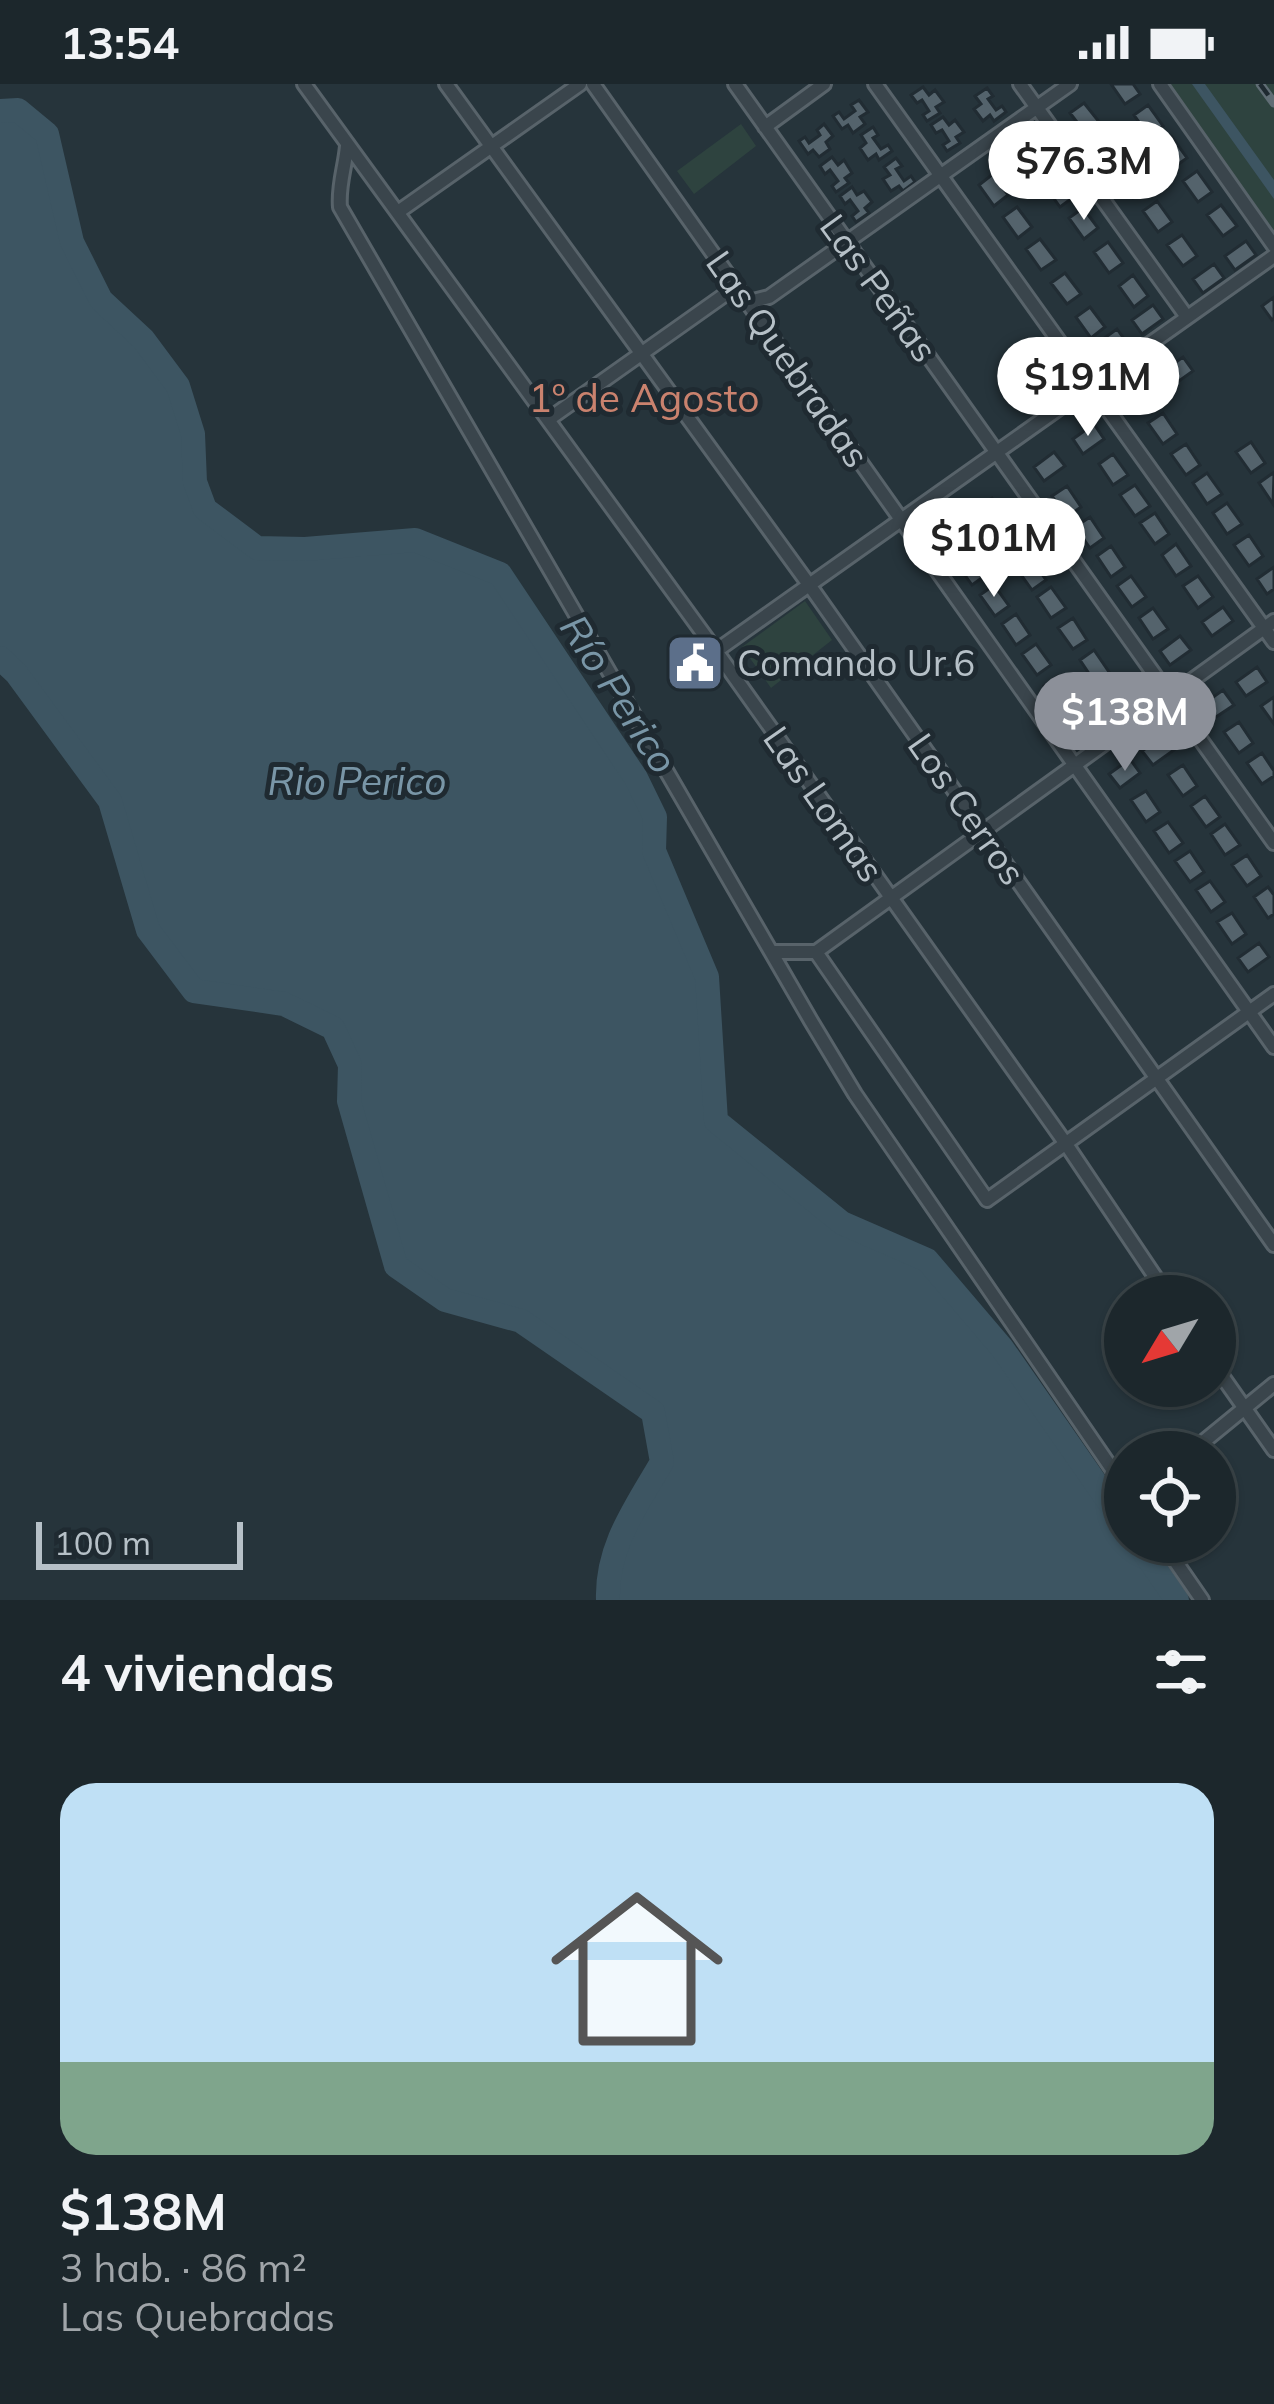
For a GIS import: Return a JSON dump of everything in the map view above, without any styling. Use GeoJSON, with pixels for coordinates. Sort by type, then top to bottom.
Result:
{"type":"FeatureCollection","features":[{"type":"Feature","properties":{"kind":"street","name":"Las Lomas"},"geometry":{"type":"LineString","coordinates":[[304,84],[716,651],[1154,1275]]}},
{"type":"Feature","properties":{"kind":"street","name":"Los Cerros"},"geometry":{"type":"LineString","coordinates":[[446,84],[809,586],[1274,1245]]}},
{"type":"Feature","properties":{"kind":"street"},"geometry":{"type":"LineString","coordinates":[[398,212],[580,84]]}},
{"type":"Feature","properties":{"kind":"street","name":"Las Quebradas"},"geometry":{"type":"LineString","coordinates":[[593,84],[1274,1047]]}},
{"type":"Feature","properties":{"kind":"street","name":"Las Peñas"},"geometry":{"type":"LineString","coordinates":[[735,84],[1274,843]]}},
{"type":"Feature","properties":{"kind":"street"},"geometry":{"type":"LineString","coordinates":[[765,127],[824,84]]}},
{"type":"Feature","properties":{"kind":"street"},"geometry":{"type":"LineString","coordinates":[[875,84],[1089,384],[1269,624],[1274,642]]}},
{"type":"Feature","properties":{"kind":"street"},"geometry":{"type":"LineString","coordinates":[[1019,84],[1187,316]]}},
{"type":"Feature","properties":{"kind":"street"},"geometry":{"type":"LineString","coordinates":[[749,302],[769,297],[1070,84]]}},
{"type":"Feature","properties":{"kind":"street"},"geometry":{"type":"LineString","coordinates":[[1160,84],[1274,245]]}},
{"type":"Feature","properties":{"kind":"street"},"geometry":{"type":"LineString","coordinates":[[347,146],[345,176],[338,189],[340,207],[855,1094],[1104,1457]]}},
{"type":"Feature","properties":{"kind":"street"},"geometry":{"type":"LineString","coordinates":[[716,651],[1274,256]]}},
{"type":"Feature","properties":{"kind":"street"},"geometry":{"type":"LineString","coordinates":[[549,419],[737,286]]}},
{"type":"Feature","properties":{"kind":"street"},"geometry":{"type":"LineString","coordinates":[[771,952],[816,952],[1269,624]]}},
{"type":"Feature","properties":{"kind":"street"},"geometry":{"type":"LineString","coordinates":[[816,952],[987,1200],[1274,994]]}},
{"type":"Feature","properties":{"kind":"street"},"geometry":{"type":"LineString","coordinates":[[1218,1431],[1274,1384]]}},
{"type":"Feature","properties":{"kind":"street"},"geometry":{"type":"LineString","coordinates":[[1236,1397],[1274,1450]]}},
{"type":"Feature","properties":{"kind":"street"},"geometry":{"type":"LineString","coordinates":[[1176,1563],[1202,1600]]}},
{"type":"Feature","properties":{"kind":"green space"},"geometry":{"type":"Polygon","coordinates":[[[1169,84],[1274,84],[1274,231],[1169,84]]]}},
{"type":"Feature","properties":{"kind":"green space"},"geometry":{"type":"Polygon","coordinates":[[[741,124],[756,146],[694,194],[677,171],[741,124]]]}},
{"type":"Feature","properties":{"kind":"green space"},"geometry":{"type":"Polygon","coordinates":[[[805,601],[832,640],[771,688],[742,647],[805,601]]]}},
{"type":"Feature","properties":{"kind":"water"},"geometry":{"type":"Polygon","coordinates":[[[1192,84],[1205,84],[1274,180],[1274,199],[1192,84]]]}},
{"type":"Feature","properties":{"kind":"water","name":"Rio Perico"},"geometry":{"type":"Polygon","coordinates":[[[18,110],[47,134],[72,242],[101,300],[143,339],[178,386],[193,434],[195,482],[205,509],[257,548],[415,540],[500,574],[636,778],[655,817],[655,851],[707,977],[716,1121],[842,1223],[927,1260],[1002,1349],[1104,1495],[1104,1563],[1151,1563],[1177,1600],[608,1600],[617,1545],[662,1462],[653,1412],[521,1321],[445,1300],[396,1266],[349,1101],[350,1065],[333,1028],[284,1004],[194,991],[148,930],[110,801],[17,673],[0,658],[0,111],[18,110]]]}},
{"type":"Feature","properties":{"kind":"building"},"geometry":{"type":"Polygon","coordinates":[[[1111,84],[1133,84],[1140,94],[1125,104],[1111,84]]]}},
{"type":"Feature","properties":{"kind":"building"},"geometry":{"type":"Polygon","coordinates":[[[923,87],[929,95],[935,90],[944,102],[936,107],[940,113],[927,121],[923,115],[929,111],[911,95],[923,87]]]}},
{"type":"Feature","properties":{"kind":"building"},"geometry":{"type":"Polygon","coordinates":[[[987,88],[996,110],[1002,106],[1006,112],[994,121],[990,115],[983,121],[974,109],[981,104],[975,96],[987,88]]]}},
{"type":"Feature","properties":{"kind":"building"},"geometry":{"type":"Polygon","coordinates":[[[859,100],[868,112],[860,117],[865,124],[853,133],[848,125],[842,129],[833,116],[839,112],[844,119],[855,111],[851,105],[859,100]]]}},
{"type":"Feature","properties":{"kind":"building"},"geometry":{"type":"Polygon","coordinates":[[[1084,103],[1100,123],[1086,134],[1070,113],[1084,103]]]}},
{"type":"Feature","properties":{"kind":"building"},"geometry":{"type":"Polygon","coordinates":[[[1148,105],[1163,126],[1149,136],[1134,115],[1148,105]]]}},
{"type":"Feature","properties":{"kind":"building"},"geometry":{"type":"Polygon","coordinates":[[[943,117],[949,125],[955,120],[964,132],[956,137],[960,143],[947,151],[943,145],[949,141],[931,125],[943,117]]]}},
{"type":"Feature","properties":{"kind":"building"},"geometry":{"type":"Polygon","coordinates":[[[824,124],[833,136],[826,142],[830,149],[819,157],[813,150],[808,154],[799,141],[805,137],[809,143],[820,135],[817,130],[824,124]]]}},
{"type":"Feature","properties":{"kind":"building"},"geometry":{"type":"Polygon","coordinates":[[[873,127],[878,135],[873,138],[881,149],[888,145],[892,151],[879,160],[876,154],[868,160],[860,148],[866,143],[861,135],[873,127]]]}},
{"type":"Feature","properties":{"kind":"building"},"geometry":{"type":"Polygon","coordinates":[[[1108,135],[1123,156],[1109,166],[1094,145],[1108,135]]]}},
{"type":"Feature","properties":{"kind":"building"},"geometry":{"type":"Polygon","coordinates":[[[1172,137],[1187,158],[1173,168],[1158,147],[1172,137]]]}},
{"type":"Feature","properties":{"kind":"building"},"geometry":{"type":"Polygon","coordinates":[[[1036,143],[1051,164],[1037,174],[1022,154],[1036,143]]]}},
{"type":"Feature","properties":{"kind":"building"},"geometry":{"type":"Polygon","coordinates":[[[832,157],[838,165],[844,160],[852,173],[845,178],[849,183],[836,192],[832,186],[838,181],[820,166],[832,157]]]}},
{"type":"Feature","properties":{"kind":"building"},"geometry":{"type":"Polygon","coordinates":[[[896,158],[902,166],[896,169],[904,181],[911,176],[915,182],[903,191],[899,186],[891,191],[883,179],[890,175],[884,167],[896,158]]]}},
{"type":"Feature","properties":{"kind":"building"},"geometry":{"type":"Polygon","coordinates":[[[1132,167],[1147,188],[1133,198],[1118,177],[1132,167]]]}},
{"type":"Feature","properties":{"kind":"building"},"geometry":{"type":"Polygon","coordinates":[[[1197,171],[1212,192],[1198,202],[1183,181],[1197,171]]]}},
{"type":"Feature","properties":{"kind":"building"},"geometry":{"type":"Polygon","coordinates":[[[993,174],[1008,195],[994,206],[979,185],[993,174]]]}},
{"type":"Feature","properties":{"kind":"building"},"geometry":{"type":"Polygon","coordinates":[[[1059,176],[1075,196],[1060,207],[1045,186],[1059,176]]]}},
{"type":"Feature","properties":{"kind":"building"},"geometry":{"type":"Polygon","coordinates":[[[852,187],[857,195],[864,191],[872,202],[865,208],[869,213],[856,222],[852,216],[858,211],[840,196],[852,187]]]}},
{"type":"Feature","properties":{"kind":"building"},"geometry":{"type":"Polygon","coordinates":[[[1157,201],[1172,222],[1158,232],[1143,211],[1157,201]]]}},
{"type":"Feature","properties":{"kind":"building"},"geometry":{"type":"Polygon","coordinates":[[[1221,205],[1237,226],[1223,236],[1207,215],[1221,205]]]}},
{"type":"Feature","properties":{"kind":"building"},"geometry":{"type":"Polygon","coordinates":[[[1017,207],[1032,227],[1018,238],[1003,217],[1017,207]]]}},
{"type":"Feature","properties":{"kind":"building"},"geometry":{"type":"Polygon","coordinates":[[[1083,208],[1098,228],[1084,239],[1069,218],[1083,208]]]}},
{"type":"Feature","properties":{"kind":"building"},"geometry":{"type":"Polygon","coordinates":[[[1182,235],[1197,256],[1183,266],[1167,245],[1182,235]]]}},
{"type":"Feature","properties":{"kind":"building"},"geometry":{"type":"Polygon","coordinates":[[[1040,239],[1056,260],[1041,270],[1026,249],[1040,239]]]}},
{"type":"Feature","properties":{"kind":"building"},"geometry":{"type":"Polygon","coordinates":[[[1246,241],[1256,255],[1235,270],[1225,256],[1246,241]]]}},
{"type":"Feature","properties":{"kind":"building"},"geometry":{"type":"Polygon","coordinates":[[[1108,242],[1123,263],[1109,273],[1094,252],[1108,242]]]}},
{"type":"Feature","properties":{"kind":"building"},"geometry":{"type":"Polygon","coordinates":[[[1214,264],[1224,278],[1203,293],[1193,279],[1214,264]]]}},
{"type":"Feature","properties":{"kind":"building"},"geometry":{"type":"Polygon","coordinates":[[[1065,273],[1081,294],[1067,304],[1051,283],[1065,273]]]}},
{"type":"Feature","properties":{"kind":"building"},"geometry":{"type":"Polygon","coordinates":[[[1133,275],[1148,296],[1134,307],[1119,286],[1133,275]]]}},
{"type":"Feature","properties":{"kind":"building"},"geometry":{"type":"Polygon","coordinates":[[[1274,297],[1274,318],[1272,320],[1262,306],[1274,297]]]}},
{"type":"Feature","properties":{"kind":"building"},"geometry":{"type":"Polygon","coordinates":[[[1153,305],[1163,319],[1142,334],[1132,320],[1153,305]]]}},
{"type":"Feature","properties":{"kind":"building"},"geometry":{"type":"Polygon","coordinates":[[[1090,307],[1105,327],[1091,338],[1076,317],[1090,307]]]}},
{"type":"Feature","properties":{"kind":"building"},"geometry":{"type":"Polygon","coordinates":[[[1117,329],[1127,343],[1107,358],[1096,344],[1117,329]]]}},
{"type":"Feature","properties":{"kind":"building"},"geometry":{"type":"Polygon","coordinates":[[[1183,357],[1193,371],[1172,386],[1162,372],[1183,357]]]}},
{"type":"Feature","properties":{"kind":"building"},"geometry":{"type":"Polygon","coordinates":[[[1150,379],[1161,394],[1140,409],[1129,394],[1150,379]]]}},
{"type":"Feature","properties":{"kind":"building"},"geometry":{"type":"Polygon","coordinates":[[[1163,413],[1177,434],[1163,444],[1148,423],[1163,413]]]}},
{"type":"Feature","properties":{"kind":"building"},"geometry":{"type":"Polygon","coordinates":[[[1094,424],[1104,439],[1083,454],[1073,439],[1094,424]]]}},
{"type":"Feature","properties":{"kind":"building"},"geometry":{"type":"Polygon","coordinates":[[[1251,442],[1265,463],[1251,473],[1236,452],[1251,442]]]}},
{"type":"Feature","properties":{"kind":"building"},"geometry":{"type":"Polygon","coordinates":[[[1186,444],[1200,465],[1186,475],[1171,454],[1186,444]]]}},
{"type":"Feature","properties":{"kind":"building"},"geometry":{"type":"Polygon","coordinates":[[[1054,452],[1065,466],[1044,481],[1034,467],[1054,452]]]}},
{"type":"Feature","properties":{"kind":"building"},"geometry":{"type":"Polygon","coordinates":[[[1113,454],[1128,475],[1113,485],[1099,464],[1113,454]]]}},
{"type":"Feature","properties":{"kind":"building"},"geometry":{"type":"Polygon","coordinates":[[[1207,473],[1222,494],[1207,504],[1193,483],[1207,473]]]}},
{"type":"Feature","properties":{"kind":"building"},"geometry":{"type":"Polygon","coordinates":[[[1274,475],[1273,504],[1259,483],[1274,475]]]}},
{"type":"Feature","properties":{"kind":"building"},"geometry":{"type":"Polygon","coordinates":[[[1135,485],[1150,506],[1135,516],[1120,495],[1135,485]]]}},
{"type":"Feature","properties":{"kind":"building"},"geometry":{"type":"Polygon","coordinates":[[[1067,486],[1081,507],[1067,517],[1052,496],[1067,486]]]}},
{"type":"Feature","properties":{"kind":"building"},"geometry":{"type":"Polygon","coordinates":[[[992,498],[1002,512],[981,527],[971,513],[992,498]]]}},
{"type":"Feature","properties":{"kind":"building"},"geometry":{"type":"Polygon","coordinates":[[[1227,503],[1242,524],[1227,534],[1213,513],[1227,503]]]}},
{"type":"Feature","properties":{"kind":"building"},"geometry":{"type":"Polygon","coordinates":[[[1155,513],[1169,534],[1155,544],[1140,523],[1155,513]]]}},
{"type":"Feature","properties":{"kind":"building"},"geometry":{"type":"Polygon","coordinates":[[[1090,517],[1104,538],[1090,548],[1075,527],[1090,517]]]}},
{"type":"Feature","properties":{"kind":"building"},"geometry":{"type":"Polygon","coordinates":[[[959,520],[970,535],[949,549],[938,535],[959,520]]]}},
{"type":"Feature","properties":{"kind":"building"},"geometry":{"type":"Polygon","coordinates":[[[1008,528],[1023,549],[1009,559],[994,538],[1008,528]]]}},
{"type":"Feature","properties":{"kind":"building"},"geometry":{"type":"Polygon","coordinates":[[[1249,535],[1263,556],[1249,566],[1234,545],[1249,535]]]}},
{"type":"Feature","properties":{"kind":"building"},"geometry":{"type":"Polygon","coordinates":[[[1176,544],[1191,566],[1176,576],[1162,555],[1176,544]]]}},
{"type":"Feature","properties":{"kind":"building"},"geometry":{"type":"Polygon","coordinates":[[[1111,546],[1125,567],[1111,577],[1097,556],[1111,546]]]}},
{"type":"Feature","properties":{"kind":"building"},"geometry":{"type":"Polygon","coordinates":[[[972,554],[986,575],[972,585],[957,564],[972,554]]]}},
{"type":"Feature","properties":{"kind":"building"},"geometry":{"type":"Polygon","coordinates":[[[1031,559],[1046,580],[1032,590],[1017,569],[1031,559]]]}},
{"type":"Feature","properties":{"kind":"building"},"geometry":{"type":"Polygon","coordinates":[[[1274,567],[1274,589],[1267,594],[1257,579],[1274,567]]]}},
{"type":"Feature","properties":{"kind":"building"},"geometry":{"type":"Polygon","coordinates":[[[1131,576],[1146,597],[1132,607],[1117,586],[1131,576]]]}},
{"type":"Feature","properties":{"kind":"building"},"geometry":{"type":"Polygon","coordinates":[[[1198,576],[1213,597],[1198,608],[1183,586],[1198,576]]]}},
{"type":"Feature","properties":{"kind":"building"},"geometry":{"type":"Polygon","coordinates":[[[994,585],[1009,606],[995,616],[980,595],[994,585]]]}},
{"type":"Feature","properties":{"kind":"building"},"geometry":{"type":"Polygon","coordinates":[[[1051,587],[1066,608],[1051,618],[1037,597],[1051,587]]]}},
{"type":"Feature","properties":{"kind":"building"},"geometry":{"type":"Polygon","coordinates":[[[1223,607],[1233,621],[1212,636],[1202,622],[1223,607]]]}},
{"type":"Feature","properties":{"kind":"building"},"geometry":{"type":"Polygon","coordinates":[[[1153,608],[1168,629],[1153,639],[1139,618],[1153,608]]]}},
{"type":"Feature","properties":{"kind":"building"},"geometry":{"type":"Polygon","coordinates":[[[1016,614],[1030,635],[1016,645],[1002,624],[1016,614]]]}},
{"type":"Feature","properties":{"kind":"building"},"geometry":{"type":"Polygon","coordinates":[[[1073,618],[1087,640],[1073,649],[1058,628],[1073,618]]]}},
{"type":"Feature","properties":{"kind":"building"},"geometry":{"type":"Polygon","coordinates":[[[1180,636],[1191,650],[1170,665],[1160,651],[1180,636]]]}},
{"type":"Feature","properties":{"kind":"building"},"geometry":{"type":"Polygon","coordinates":[[[1036,644],[1051,665],[1037,675],[1022,654],[1036,644]]]}},
{"type":"Feature","properties":{"kind":"building"},"geometry":{"type":"Polygon","coordinates":[[[1094,650],[1109,672],[1094,681],[1080,660],[1094,650]]]}},
{"type":"Feature","properties":{"kind":"building"},"geometry":{"type":"Polygon","coordinates":[[[1257,667],[1267,682],[1246,696],[1236,682],[1257,667]]]}},
{"type":"Feature","properties":{"kind":"building"},"geometry":{"type":"Polygon","coordinates":[[[1058,676],[1073,697],[1058,707],[1044,686],[1058,676]]]}},
{"type":"Feature","properties":{"kind":"building"},"geometry":{"type":"Polygon","coordinates":[[[1119,683],[1129,697],[1108,712],[1098,698],[1119,683]]]}},
{"type":"Feature","properties":{"kind":"building"},"geometry":{"type":"Polygon","coordinates":[[[1223,690],[1234,705],[1213,719],[1202,705],[1223,690]]]}},
{"type":"Feature","properties":{"kind":"building"},"geometry":{"type":"Polygon","coordinates":[[[1274,697],[1274,724],[1261,706],[1274,697]]]}},
{"type":"Feature","properties":{"kind":"building"},"geometry":{"type":"Polygon","coordinates":[[[1087,705],[1097,720],[1076,734],[1066,720],[1087,705]]]}},
{"type":"Feature","properties":{"kind":"building"},"geometry":{"type":"Polygon","coordinates":[[[1239,722],[1253,743],[1239,753],[1224,732],[1239,722]]]}},
{"type":"Feature","properties":{"kind":"building"},"geometry":{"type":"Polygon","coordinates":[[[1163,736],[1174,750],[1153,765],[1142,751],[1163,736]]]}},
{"type":"Feature","properties":{"kind":"building"},"geometry":{"type":"Polygon","coordinates":[[[1262,753],[1274,776],[1262,784],[1247,763],[1262,753]]]}},
{"type":"Feature","properties":{"kind":"building"},"geometry":{"type":"Polygon","coordinates":[[[1130,759],[1140,773],[1120,788],[1109,774],[1130,759]]]}},
{"type":"Feature","properties":{"kind":"building"},"geometry":{"type":"Polygon","coordinates":[[[1183,765],[1197,786],[1183,796],[1168,775],[1183,765]]]}},
{"type":"Feature","properties":{"kind":"building"},"geometry":{"type":"Polygon","coordinates":[[[1146,791],[1160,812],[1146,822],[1131,800],[1146,791]]]}},
{"type":"Feature","properties":{"kind":"building"},"geometry":{"type":"Polygon","coordinates":[[[1205,796],[1220,817],[1206,827],[1191,806],[1205,796]]]}},
{"type":"Feature","properties":{"kind":"building"},"geometry":{"type":"Polygon","coordinates":[[[1168,822],[1183,843],[1169,853],[1154,831],[1168,822]]]}},
{"type":"Feature","properties":{"kind":"building"},"geometry":{"type":"Polygon","coordinates":[[[1225,824],[1240,845],[1225,855],[1211,834],[1225,824]]]}},
{"type":"Feature","properties":{"kind":"building"},"geometry":{"type":"Polygon","coordinates":[[[1190,851],[1204,872],[1190,882],[1175,861],[1190,851]]]}},
{"type":"Feature","properties":{"kind":"building"},"geometry":{"type":"Polygon","coordinates":[[[1247,855],[1261,876],[1247,886],[1232,865],[1247,855]]]}},
{"type":"Feature","properties":{"kind":"building"},"geometry":{"type":"Polygon","coordinates":[[[1210,881],[1225,902],[1211,912],[1196,890],[1210,881]]]}},
{"type":"Feature","properties":{"kind":"building"},"geometry":{"type":"Polygon","coordinates":[[[1268,887],[1274,895],[1274,914],[1268,918],[1254,897],[1268,887]]]}},
{"type":"Feature","properties":{"kind":"building"},"geometry":{"type":"Polygon","coordinates":[[[1232,913],[1246,934],[1232,944],[1217,922],[1232,913]]]}},
{"type":"Feature","properties":{"kind":"building"},"geometry":{"type":"Polygon","coordinates":[[[1259,943],[1269,957],[1248,972],[1238,958],[1259,943]]]}},
{"type":"Feature","properties":{"kind":"waterway","name":"Río Perico"},"geometry":{"type":"LineString","coordinates":[[0,111],[18,110],[47,134],[72,242],[101,300],[143,339],[178,386],[193,434],[195,482],[205,509],[257,548],[415,540],[500,574],[636,778],[655,817],[654,851],[707,977],[716,1121],[842,1223],[927,1260],[1002,1348],[1104,1495]]}},
{"type":"Feature","properties":{"kind":"waterway","name":"Río Perico"},"geometry":{"type":"LineString","coordinates":[[0,658],[110,801],[148,930],[194,991],[284,1004],[333,1028],[350,1065],[349,1101],[396,1266],[445,1300],[521,1321],[653,1412],[662,1462],[617,1545],[608,1600]]}},
{"type":"Feature","properties":{"kind":"waterway","name":"Río Perico"},"geometry":{"type":"LineString","coordinates":[[1151,1563],[1177,1600]]}},
{"type":"Feature","properties":{"kind":"railway"},"geometry":{"type":"LineString","coordinates":[[1260,84],[1274,103]]}},
{"type":"Feature","properties":{"kind":"place","name":"Comando Ur.6"},"geometry":{"type":"Point","coordinates":[695,663]}},
{"type":"Feature","properties":{"kind":"district","name":"1º de Agosto"},"geometry":{"type":"Point","coordinates":[644,398]}}]}
